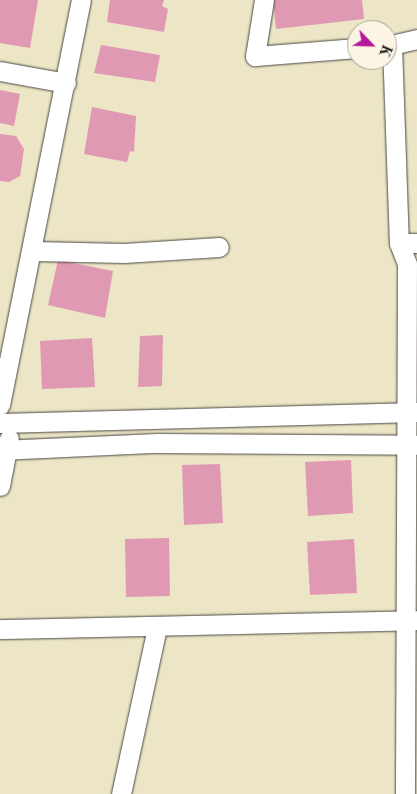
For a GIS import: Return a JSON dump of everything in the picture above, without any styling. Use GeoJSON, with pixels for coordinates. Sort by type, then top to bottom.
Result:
{"type":"FeatureCollection","features":[{"type":"Feature","properties":{"kind":"street"},"geometry":{"type":"LineString","coordinates":[[0,486],[6,424],[1,404],[34,251],[82,0]]}},
{"type":"Feature","properties":{"kind":"street"},"geometry":{"type":"LineString","coordinates":[[264,0],[255,56],[347,49]]}},
{"type":"Feature","properties":{"kind":"street"},"geometry":{"type":"LineString","coordinates":[[397,43],[417,39]]}},
{"type":"Feature","properties":{"kind":"street"},"geometry":{"type":"LineString","coordinates":[[0,70],[66,83]]}},
{"type":"Feature","properties":{"kind":"street"},"geometry":{"type":"LineString","coordinates":[[392,70],[408,243],[407,264],[413,412],[412,620],[405,794]]}},
{"type":"Feature","properties":{"kind":"street"},"geometry":{"type":"LineString","coordinates":[[34,251],[124,253],[219,247]]}},
{"type":"Feature","properties":{"kind":"street"},"geometry":{"type":"LineString","coordinates":[[6,424],[413,412]]}},
{"type":"Feature","properties":{"kind":"street"},"geometry":{"type":"LineString","coordinates":[[3,450],[158,443],[413,445]]}},
{"type":"Feature","properties":{"kind":"street"},"geometry":{"type":"LineString","coordinates":[[0,629],[158,628],[412,620]]}},
{"type":"Feature","properties":{"kind":"street"},"geometry":{"type":"LineString","coordinates":[[121,794],[158,628]]}},
{"type":"Feature","properties":{"kind":"building"},"geometry":{"type":"Polygon","coordinates":[[[0,0],[38,0],[30,48],[0,43],[0,0]]]}},
{"type":"Feature","properties":{"kind":"building"},"geometry":{"type":"Polygon","coordinates":[[[110,0],[164,0],[162,6],[168,9],[164,32],[107,22],[110,0]]]}},
{"type":"Feature","properties":{"kind":"building"},"geometry":{"type":"Polygon","coordinates":[[[273,0],[362,0],[364,19],[276,29],[273,0]]]}},
{"type":"Feature","properties":{"kind":"building"},"geometry":{"type":"Polygon","coordinates":[[[101,45],[160,55],[155,82],[94,73],[101,45]]]}},
{"type":"Feature","properties":{"kind":"building"},"geometry":{"type":"Polygon","coordinates":[[[0,90],[20,94],[14,126],[0,123],[0,90]]]}},
{"type":"Feature","properties":{"kind":"building"},"geometry":{"type":"Polygon","coordinates":[[[92,107],[136,116],[134,152],[130,151],[127,162],[84,154],[92,107]]]}},
{"type":"Feature","properties":{"kind":"building"},"geometry":{"type":"Polygon","coordinates":[[[0,134],[16,136],[24,149],[20,176],[9,182],[0,181],[0,134]]]}},
{"type":"Feature","properties":{"kind":"building"},"geometry":{"type":"Polygon","coordinates":[[[58,260],[113,271],[105,318],[48,305],[58,260]]]}},
{"type":"Feature","properties":{"kind":"building"},"geometry":{"type":"Polygon","coordinates":[[[163,335],[162,386],[138,387],[140,336],[163,335]]]}},
{"type":"Feature","properties":{"kind":"building"},"geometry":{"type":"Polygon","coordinates":[[[412,337],[417,337],[417,385],[415,385],[412,337]]]}},
{"type":"Feature","properties":{"kind":"building"},"geometry":{"type":"Polygon","coordinates":[[[92,338],[95,387],[42,389],[40,341],[92,338]]]}},
{"type":"Feature","properties":{"kind":"building"},"geometry":{"type":"Polygon","coordinates":[[[351,460],[353,513],[308,516],[305,462],[351,460]]]}},
{"type":"Feature","properties":{"kind":"building"},"geometry":{"type":"Polygon","coordinates":[[[220,464],[223,523],[184,525],[182,465],[220,464]]]}},
{"type":"Feature","properties":{"kind":"building"},"geometry":{"type":"Polygon","coordinates":[[[169,538],[170,596],[126,597],[125,539],[169,538]]]}},
{"type":"Feature","properties":{"kind":"building"},"geometry":{"type":"Polygon","coordinates":[[[354,539],[357,593],[310,595],[307,542],[354,539]]]}}]}
